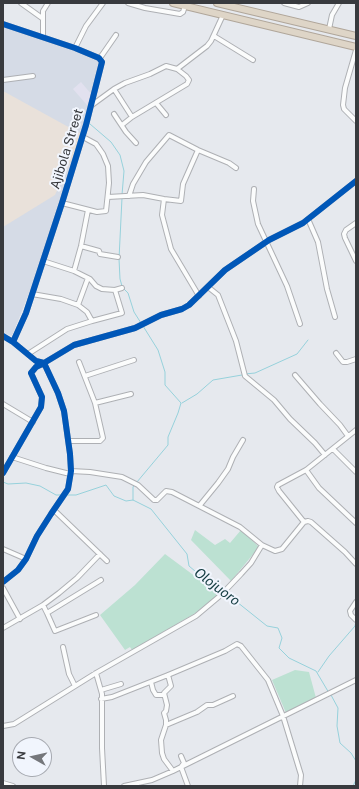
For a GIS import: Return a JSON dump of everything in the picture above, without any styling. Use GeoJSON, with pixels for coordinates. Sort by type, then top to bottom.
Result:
{"type":"FeatureCollection","features":[{"type":"Feature","properties":{"kind":"highway"},"geometry":{"type":"LineString","coordinates":[[173,3],[356,49]]}},
{"type":"Feature","properties":{"kind":"highway"},"geometry":{"type":"LineString","coordinates":[[217,3],[233,5],[356,36]]}},
{"type":"Feature","properties":{"kind":"street"},"geometry":{"type":"LineString","coordinates":[[21,3],[42,18]]}},
{"type":"Feature","properties":{"kind":"street"},"geometry":{"type":"LineString","coordinates":[[43,37],[43,11],[48,3]]}},
{"type":"Feature","properties":{"kind":"street"},"geometry":{"type":"LineString","coordinates":[[75,48],[86,26],[102,3]]}},
{"type":"Feature","properties":{"kind":"street"},"geometry":{"type":"LineString","coordinates":[[128,3],[145,8],[180,14],[183,12],[185,6]]}},
{"type":"Feature","properties":{"kind":"street"},"geometry":{"type":"LineString","coordinates":[[284,3],[299,7],[308,3]]}},
{"type":"Feature","properties":{"kind":"street"},"geometry":{"type":"LineString","coordinates":[[329,30],[332,15],[339,3]]}},
{"type":"Feature","properties":{"kind":"street"},"geometry":{"type":"LineString","coordinates":[[177,69],[206,46],[214,36],[223,15]]}},
{"type":"Feature","properties":{"kind":"street"},"geometry":{"type":"LineString","coordinates":[[3,24],[100,58],[116,35]]}},
{"type":"Feature","properties":{"kind":"street"},"geometry":{"type":"LineString","coordinates":[[214,36],[253,60]]}},
{"type":"Feature","properties":{"kind":"street"},"geometry":{"type":"LineString","coordinates":[[356,49],[345,88],[343,105],[344,109],[356,121]]}},
{"type":"Feature","properties":{"kind":"street","name":"Ajibola Street"},"geometry":{"type":"LineString","coordinates":[[13,342],[22,323],[32,294],[83,137],[102,65],[100,58]]}},
{"type":"Feature","properties":{"kind":"street"},"geometry":{"type":"LineString","coordinates":[[92,105],[114,89],[166,66],[177,69],[189,80],[187,84],[132,117],[122,125]]}},
{"type":"Feature","properties":{"kind":"street"},"geometry":{"type":"LineString","coordinates":[[3,80],[33,76]]}},
{"type":"Feature","properties":{"kind":"street"},"geometry":{"type":"LineString","coordinates":[[114,89],[132,117]]}},
{"type":"Feature","properties":{"kind":"street"},"geometry":{"type":"LineString","coordinates":[[156,103],[166,114]]}},
{"type":"Feature","properties":{"kind":"street"},"geometry":{"type":"LineString","coordinates":[[114,114],[136,143]]}},
{"type":"Feature","properties":{"kind":"street"},"geometry":{"type":"LineString","coordinates":[[129,196],[133,184],[146,162],[169,136],[229,163],[236,168]]}},
{"type":"Feature","properties":{"kind":"street"},"geometry":{"type":"LineString","coordinates":[[62,203],[97,212],[106,211],[110,183],[108,166],[103,154],[96,144],[83,137]]}},
{"type":"Feature","properties":{"kind":"street"},"geometry":{"type":"LineString","coordinates":[[108,197],[150,196],[181,201],[182,184],[198,150]]}},
{"type":"Feature","properties":{"kind":"street"},"geometry":{"type":"LineString","coordinates":[[3,473],[33,422],[42,401],[42,397],[31,373],[36,367],[74,345],[142,325],[161,315],[186,307],[225,270],[266,242],[308,219],[356,181]]}},
{"type":"Feature","properties":{"kind":"street"},"geometry":{"type":"LineString","coordinates":[[254,189],[254,207],[258,224],[287,286],[300,324]]}},
{"type":"Feature","properties":{"kind":"street"},"geometry":{"type":"LineString","coordinates":[[164,199],[162,215],[171,249],[199,296]]}},
{"type":"Feature","properties":{"kind":"street"},"geometry":{"type":"LineString","coordinates":[[74,271],[81,246],[88,210]]}},
{"type":"Feature","properties":{"kind":"street"},"geometry":{"type":"LineString","coordinates":[[308,219],[318,242],[327,288],[335,318]]}},
{"type":"Feature","properties":{"kind":"street"},"geometry":{"type":"LineString","coordinates":[[356,223],[346,230],[344,234],[356,261]]}},
{"type":"Feature","properties":{"kind":"street"},"geometry":{"type":"LineString","coordinates":[[81,246],[99,251],[100,254],[118,257]]}},
{"type":"Feature","properties":{"kind":"street"},"geometry":{"type":"LineString","coordinates":[[43,261],[74,271],[88,278],[102,289],[115,290],[122,288]]}},
{"type":"Feature","properties":{"kind":"street"},"geometry":{"type":"LineString","coordinates":[[78,305],[88,278]]}},
{"type":"Feature","properties":{"kind":"street"},"geometry":{"type":"LineString","coordinates":[[208,287],[218,295],[236,341],[245,374],[274,400],[290,419],[315,443],[325,456]]}},
{"type":"Feature","properties":{"kind":"street"},"geometry":{"type":"LineString","coordinates":[[28,354],[63,331],[122,313],[115,290]]}},
{"type":"Feature","properties":{"kind":"street"},"geometry":{"type":"LineString","coordinates":[[32,294],[78,305],[87,312],[92,321]]}},
{"type":"Feature","properties":{"kind":"street"},"geometry":{"type":"LineString","coordinates":[[3,336],[13,342],[36,361],[44,363]]}},
{"type":"Feature","properties":{"kind":"street"},"geometry":{"type":"LineString","coordinates":[[336,353],[343,362],[356,359]]}},
{"type":"Feature","properties":{"kind":"street"},"geometry":{"type":"LineString","coordinates":[[85,376],[134,360]]}},
{"type":"Feature","properties":{"kind":"street"},"geometry":{"type":"LineString","coordinates":[[69,441],[101,440],[102,435],[95,403],[79,362]]}},
{"type":"Feature","properties":{"kind":"street"},"geometry":{"type":"LineString","coordinates":[[3,582],[18,570],[26,559],[37,536],[67,492],[70,472],[69,441],[62,402],[44,363]]}},
{"type":"Feature","properties":{"kind":"street"},"geometry":{"type":"LineString","coordinates":[[295,375],[348,436]]}},
{"type":"Feature","properties":{"kind":"street"},"geometry":{"type":"LineString","coordinates":[[95,403],[131,394]]}},
{"type":"Feature","properties":{"kind":"street"},"geometry":{"type":"LineString","coordinates":[[3,404],[33,422]]}},
{"type":"Feature","properties":{"kind":"street"},"geometry":{"type":"LineString","coordinates":[[304,522],[277,487],[278,485],[306,470],[356,430]]}},
{"type":"Feature","properties":{"kind":"street"},"geometry":{"type":"LineString","coordinates":[[200,505],[228,469],[243,440]]}},
{"type":"Feature","properties":{"kind":"street"},"geometry":{"type":"LineString","coordinates":[[333,449],[356,472]]}},
{"type":"Feature","properties":{"kind":"street"},"geometry":{"type":"LineString","coordinates":[[12,457],[46,468],[70,472],[90,472],[126,478],[137,484],[154,500],[157,500],[168,491],[200,505],[240,527],[262,545],[275,551],[282,549],[304,522],[308,521],[345,552],[356,564]]}},
{"type":"Feature","properties":{"kind":"street"},"geometry":{"type":"LineString","coordinates":[[306,470],[319,488],[356,523]]}},
{"type":"Feature","properties":{"kind":"street"},"geometry":{"type":"LineString","coordinates":[[54,510],[107,560]]}},
{"type":"Feature","properties":{"kind":"street"},"geometry":{"type":"LineString","coordinates":[[3,726],[14,724],[96,673],[186,623],[225,590],[251,563],[262,545]]}},
{"type":"Feature","properties":{"kind":"street"},"geometry":{"type":"LineString","coordinates":[[3,549],[26,559]]}},
{"type":"Feature","properties":{"kind":"street"},"geometry":{"type":"LineString","coordinates":[[3,628],[42,605],[77,578],[100,554]]}},
{"type":"Feature","properties":{"kind":"street"},"geometry":{"type":"LineString","coordinates":[[47,613],[102,580]]}},
{"type":"Feature","properties":{"kind":"street"},"geometry":{"type":"LineString","coordinates":[[3,588],[20,619]]}},
{"type":"Feature","properties":{"kind":"street"},"geometry":{"type":"LineString","coordinates":[[355,620],[350,611],[356,602]]}},
{"type":"Feature","properties":{"kind":"street"},"geometry":{"type":"LineString","coordinates":[[42,605],[55,631],[96,615]]}},
{"type":"Feature","properties":{"kind":"street"},"geometry":{"type":"LineString","coordinates":[[102,699],[112,697],[168,676],[225,651],[237,644],[241,646],[268,680],[283,716],[301,775],[300,786]]}},
{"type":"Feature","properties":{"kind":"street"},"geometry":{"type":"LineString","coordinates":[[63,647],[69,674],[75,686]]}},
{"type":"Feature","properties":{"kind":"street"},"geometry":{"type":"LineString","coordinates":[[96,673],[102,699],[104,786]]}},
{"type":"Feature","properties":{"kind":"street"},"geometry":{"type":"LineString","coordinates":[[163,695],[164,692],[171,686],[168,676]]}},
{"type":"Feature","properties":{"kind":"street"},"geometry":{"type":"LineString","coordinates":[[124,786],[132,786],[152,780],[173,771],[356,680]]}},
{"type":"Feature","properties":{"kind":"street"},"geometry":{"type":"LineString","coordinates":[[150,682],[156,695],[163,695]]}},
{"type":"Feature","properties":{"kind":"street"},"geometry":{"type":"LineString","coordinates":[[101,690],[121,684]]}},
{"type":"Feature","properties":{"kind":"street"},"geometry":{"type":"LineString","coordinates":[[163,695],[167,705],[164,713],[166,725],[161,740],[162,754],[173,771]]}},
{"type":"Feature","properties":{"kind":"street"},"geometry":{"type":"LineString","coordinates":[[166,725],[197,712],[207,705],[213,705],[233,696]]}},
{"type":"Feature","properties":{"kind":"street"},"geometry":{"type":"LineString","coordinates":[[181,756],[184,763],[181,767],[188,786]]}},
{"type":"Feature","properties":{"kind":"street"},"geometry":{"type":"LineString","coordinates":[[3,783],[13,786]]}},
{"type":"Feature","properties":{"kind":"shaded area"},"geometry":{"type":"Polygon","coordinates":[[[3,26],[93,56],[103,62],[47,248],[12,336],[3,333],[3,26]]]}},
{"type":"Feature","properties":{"kind":"shaded area"},"geometry":{"type":"Polygon","coordinates":[[[81,82],[92,95],[87,105],[73,89],[81,82]]]}},
{"type":"Feature","properties":{"kind":"shaded area"},"geometry":{"type":"Polygon","coordinates":[[[3,91],[83,135],[55,195],[3,227],[3,91]]]}},
{"type":"Feature","properties":{"kind":"green space"},"geometry":{"type":"Polygon","coordinates":[[[195,530],[215,545],[225,539],[230,543],[241,530],[259,547],[231,581],[191,540],[195,530]]]}},
{"type":"Feature","properties":{"kind":"green space"},"geometry":{"type":"Polygon","coordinates":[[[165,554],[219,594],[194,614],[132,650],[130,647],[125,650],[100,615],[135,585],[165,554]]]}},
{"type":"Feature","properties":{"kind":"green space"},"geometry":{"type":"Polygon","coordinates":[[[295,670],[309,672],[316,698],[286,713],[272,680],[295,670]]]}},
{"type":"Feature","properties":{"kind":"waterway"},"geometry":{"type":"LineString","coordinates":[[90,124],[111,142],[120,155],[124,171],[122,195]]}},
{"type":"Feature","properties":{"kind":"waterway"},"geometry":{"type":"LineString","coordinates":[[122,198],[119,259],[120,279],[122,286]]}},
{"type":"Feature","properties":{"kind":"waterway"},"geometry":{"type":"LineString","coordinates":[[124,289],[128,293],[134,312],[141,323]]}},
{"type":"Feature","properties":{"kind":"waterway"},"geometry":{"type":"LineString","coordinates":[[137,482],[168,445],[168,437],[181,403],[165,385],[165,372],[158,350],[143,326]]}},
{"type":"Feature","properties":{"kind":"waterway"},"geometry":{"type":"LineString","coordinates":[[245,374],[255,373],[297,354],[308,340]]}},
{"type":"Feature","properties":{"kind":"waterway"},"geometry":{"type":"LineString","coordinates":[[182,403],[197,394],[213,380],[242,375]]}},
{"type":"Feature","properties":{"kind":"waterway","name":"Olojuoro"},"geometry":{"type":"LineString","coordinates":[[3,482],[8,484],[26,483],[40,486],[56,495],[61,495]]}},
{"type":"Feature","properties":{"kind":"waterway"},"geometry":{"type":"LineString","coordinates":[[133,500],[133,487],[135,484]]}},
{"type":"Feature","properties":{"kind":"waterway","name":"Olojuoro"},"geometry":{"type":"LineString","coordinates":[[67,495],[76,495],[106,485],[114,496],[126,501],[133,500],[151,509],[187,554],[189,566],[221,593]]}},
{"type":"Feature","properties":{"kind":"waterway","name":"Olojuoro"},"geometry":{"type":"LineString","coordinates":[[224,595],[237,602],[267,626],[278,628],[282,638],[279,648],[289,658],[316,671],[329,693]]}},
{"type":"Feature","properties":{"kind":"waterway"},"geometry":{"type":"LineString","coordinates":[[318,672],[329,656],[355,626],[356,621]]}},
{"type":"Feature","properties":{"kind":"waterway","name":"Olojuoro"},"geometry":{"type":"LineString","coordinates":[[331,695],[338,708],[337,726],[340,743],[351,753],[356,761]]}},
{"type":"Feature","properties":{"kind":"waterway","name":"Olojuoro"},"geometry":{"type":"LineString","coordinates":[[353,786],[356,780]]}},
{"type":"Feature","properties":{"kind":"cycle path"},"geometry":{"type":"LineString","coordinates":[[3,24],[75,48],[99,58],[102,62],[86,125],[62,203],[26,313],[13,342]]}},
{"type":"Feature","properties":{"kind":"cycle path"},"geometry":{"type":"LineString","coordinates":[[3,336],[13,342],[36,361],[44,363],[74,345],[135,328],[161,315],[182,309],[189,305],[225,270],[269,240],[303,223],[356,181]]}},
{"type":"Feature","properties":{"kind":"cycle path"},"geometry":{"type":"LineString","coordinates":[[3,473],[41,407],[42,397],[31,373],[36,367],[44,363],[58,393],[64,411],[71,471],[68,489],[37,536],[26,559],[18,570],[3,582]]}}]}
